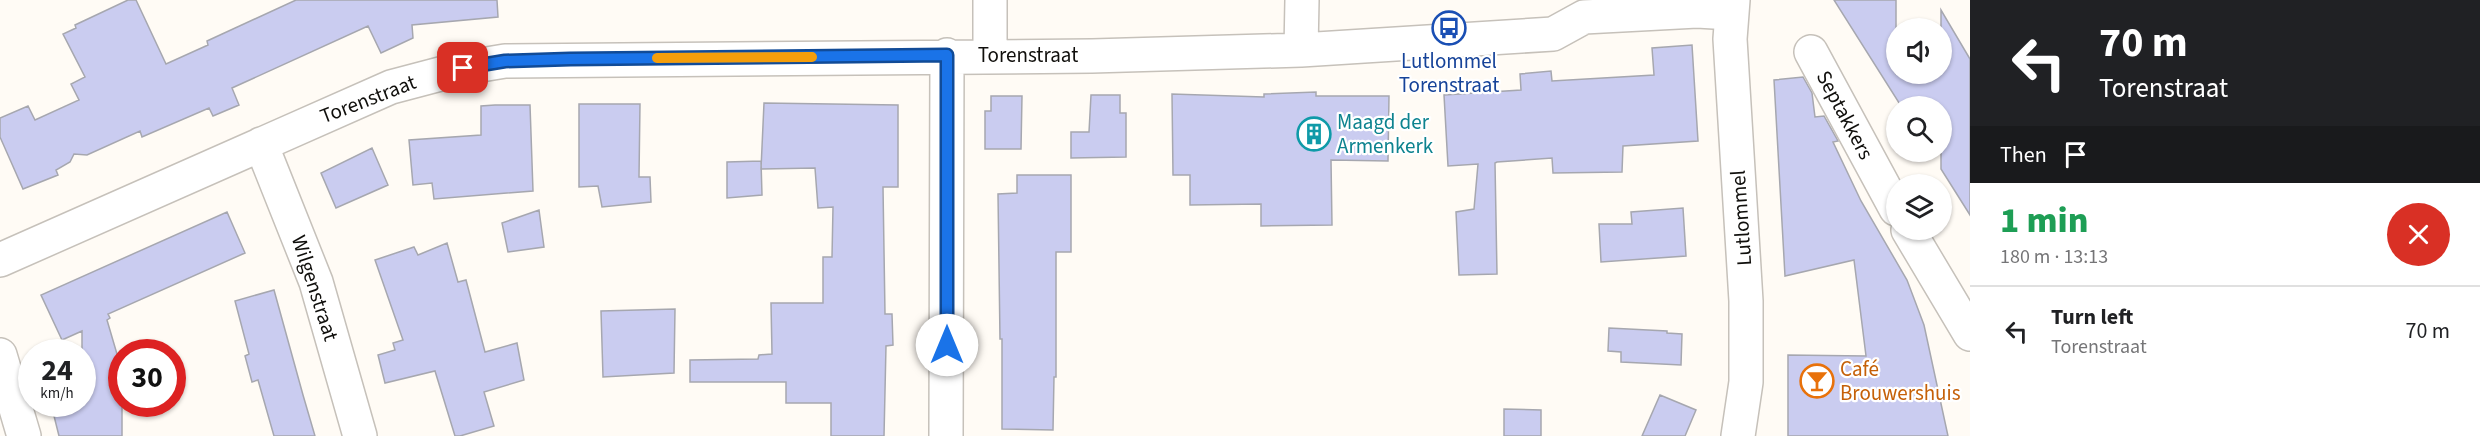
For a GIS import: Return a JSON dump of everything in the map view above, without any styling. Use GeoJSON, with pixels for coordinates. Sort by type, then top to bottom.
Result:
{"type":"FeatureCollection","features":[{"type":"Feature","properties":{"kind":"street"},"geometry":{"type":"LineString","coordinates":[[990,0],[990,55]]}},
{"type":"Feature","properties":{"kind":"street"},"geometry":{"type":"LineString","coordinates":[[1301,50],[1302,0]]}},
{"type":"Feature","properties":{"kind":"street","name":"Torenstraat"},"geometry":{"type":"LineString","coordinates":[[0,260],[391,87],[463,68],[505,61],[947,55],[1092,56],[1301,50],[1553,34],[1584,17],[1697,11],[1732,6]]}},
{"type":"Feature","properties":{"kind":"street","name":"Lutlommel"},"geometry":{"type":"LineString","coordinates":[[1732,6],[1730,39],[1746,301],[1746,382],[1738,436]]}},
{"type":"Feature","properties":{"kind":"street","name":"Septakkers"},"geometry":{"type":"LineString","coordinates":[[1811,51],[1886,190]]}},
{"type":"Feature","properties":{"kind":"street"},"geometry":{"type":"LineString","coordinates":[[946,436],[947,55]]}},
{"type":"Feature","properties":{"kind":"street","name":"Wilgenstraat"},"geometry":{"type":"LineString","coordinates":[[261,144],[316,282],[360,436]]}},
{"type":"Feature","properties":{"kind":"street"},"geometry":{"type":"LineString","coordinates":[[1914,240],[1970,334]]}},
{"type":"Feature","properties":{"kind":"street"},"geometry":{"type":"LineString","coordinates":[[0,355],[24,436]]}},
{"type":"Feature","properties":{"kind":"building"},"geometry":{"type":"Polygon","coordinates":[[[128,0],[136,0],[166,64],[208,45],[207,41],[296,0],[497,0],[498,17],[412,25],[413,38],[381,53],[368,26],[232,88],[239,105],[213,116],[209,108],[142,137],[140,131],[87,155],[74,154],[70,162],[56,170],[58,175],[23,189],[0,137],[0,118],[28,106],[35,120],[79,100],[71,84],[85,77],[63,34],[76,28],[75,25],[128,0]]]}},
{"type":"Feature","properties":{"kind":"building"},"geometry":{"type":"Polygon","coordinates":[[[1834,0],[1896,0],[1896,18],[1886,18],[1886,82],[1834,0]]]}},
{"type":"Feature","properties":{"kind":"building"},"geometry":{"type":"Polygon","coordinates":[[[1952,29],[1970,59],[1970,215],[1952,186],[1952,174],[1944,174],[1941,169],[1941,162],[1952,162],[1952,96],[1895,96],[1887,84],[1952,84],[1952,29]]]}},
{"type":"Feature","properties":{"kind":"building"},"geometry":{"type":"Polygon","coordinates":[[[1692,45],[1698,141],[1623,146],[1622,172],[1553,173],[1552,158],[1495,163],[1497,274],[1459,275],[1456,212],[1474,209],[1478,164],[1448,166],[1444,95],[1521,90],[1520,74],[1551,71],[1552,81],[1654,75],[1652,48],[1692,45]]]}},
{"type":"Feature","properties":{"kind":"building"},"geometry":{"type":"Polygon","coordinates":[[[1803,77],[1812,93],[1815,117],[1824,116],[1838,141],[1833,142],[1861,201],[1907,280],[1924,325],[1948,436],[1788,436],[1788,355],[1866,356],[1854,260],[1785,276],[1774,80],[1803,77]]]}},
{"type":"Feature","properties":{"kind":"building"},"geometry":{"type":"Polygon","coordinates":[[[1316,92],[1316,96],[1389,96],[1388,161],[1331,160],[1332,225],[1261,226],[1261,204],[1190,205],[1190,175],[1173,175],[1172,94],[1264,97],[1264,94],[1316,92]]]}},
{"type":"Feature","properties":{"kind":"building"},"geometry":{"type":"Polygon","coordinates":[[[1091,95],[1120,95],[1120,113],[1126,113],[1126,157],[1071,158],[1071,132],[1089,132],[1091,95]]]}},
{"type":"Feature","properties":{"kind":"building"},"geometry":{"type":"Polygon","coordinates":[[[991,96],[1022,96],[1021,149],[985,149],[985,111],[991,111],[991,96]]]}},
{"type":"Feature","properties":{"kind":"building"},"geometry":{"type":"Polygon","coordinates":[[[764,103],[898,105],[898,187],[883,187],[885,314],[892,314],[893,345],[886,346],[884,436],[831,436],[831,403],[786,403],[786,382],[690,382],[690,360],[758,359],[759,355],[772,354],[771,303],[823,303],[823,257],[832,257],[833,207],[818,208],[815,168],[761,169],[764,103]]]}},
{"type":"Feature","properties":{"kind":"building"},"geometry":{"type":"Polygon","coordinates":[[[579,104],[640,104],[639,177],[650,177],[651,202],[602,207],[598,186],[579,187],[579,104]]]}},
{"type":"Feature","properties":{"kind":"building"},"geometry":{"type":"Polygon","coordinates":[[[530,105],[533,191],[434,199],[432,183],[413,185],[409,140],[481,135],[481,106],[530,105]]]}},
{"type":"Feature","properties":{"kind":"building"},"geometry":{"type":"Polygon","coordinates":[[[372,148],[388,185],[336,208],[321,173],[372,148]]]}},
{"type":"Feature","properties":{"kind":"building"},"geometry":{"type":"Polygon","coordinates":[[[761,161],[762,195],[727,198],[727,162],[761,161]]]}},
{"type":"Feature","properties":{"kind":"building"},"geometry":{"type":"Polygon","coordinates":[[[1017,175],[1071,175],[1071,252],[1056,252],[1056,377],[1054,377],[1053,430],[1002,429],[998,194],[1017,193],[1017,175]]]}},
{"type":"Feature","properties":{"kind":"building"},"geometry":{"type":"Polygon","coordinates":[[[1683,208],[1686,256],[1601,262],[1599,224],[1632,224],[1631,212],[1683,208]]]}},
{"type":"Feature","properties":{"kind":"building"},"geometry":{"type":"Polygon","coordinates":[[[539,210],[544,247],[508,252],[502,223],[539,210]]]}},
{"type":"Feature","properties":{"kind":"building"},"geometry":{"type":"Polygon","coordinates":[[[227,212],[245,253],[108,314],[110,318],[107,320],[113,339],[108,339],[108,417],[122,417],[122,436],[59,436],[54,417],[96,417],[96,339],[82,339],[82,331],[62,339],[41,295],[227,212]]]}},
{"type":"Feature","properties":{"kind":"building"},"geometry":{"type":"Polygon","coordinates":[[[447,243],[458,282],[466,280],[485,352],[517,343],[524,380],[484,392],[494,426],[460,436],[455,436],[435,371],[385,383],[378,355],[395,350],[393,343],[403,340],[375,260],[414,247],[418,255],[447,243]]]}},
{"type":"Feature","properties":{"kind":"building"},"geometry":{"type":"Polygon","coordinates":[[[274,290],[315,436],[274,436],[258,380],[252,382],[245,356],[249,354],[235,301],[274,290]]]}},
{"type":"Feature","properties":{"kind":"building"},"geometry":{"type":"Polygon","coordinates":[[[675,309],[674,373],[603,377],[601,311],[675,309]]]}},
{"type":"Feature","properties":{"kind":"building"},"geometry":{"type":"Polygon","coordinates":[[[1609,328],[1682,334],[1681,365],[1621,362],[1621,352],[1608,351],[1609,328]]]}},
{"type":"Feature","properties":{"kind":"building"},"geometry":{"type":"Polygon","coordinates":[[[1660,395],[1696,410],[1685,436],[1642,436],[1660,395]]]}},
{"type":"Feature","properties":{"kind":"building"},"geometry":{"type":"Polygon","coordinates":[[[1504,409],[1541,410],[1541,436],[1504,436],[1504,409]]]}},
{"type":"Feature","properties":{"kind":"slow traffic"},"geometry":{"type":"LineString","coordinates":[[657,58],[812,57]]}},
{"type":"Feature","properties":{"kind":"place","name":"Lutlommel Torenstraat"},"geometry":{"type":"Point","coordinates":[1449,28]}},
{"type":"Feature","properties":{"kind":"place","name":"Maagd der Armenkerk"},"geometry":{"type":"Point","coordinates":[1314,134]}},
{"type":"Feature","properties":{"kind":"place","name":"Café Brouwershuis"},"geometry":{"type":"Point","coordinates":[1817,381]}},
{"type":"Feature","properties":{"kind":"route"},"geometry":{"type":"LineString","coordinates":[[463,68],[505,61],[570,59],[947,55],[947,345]]}}]}
